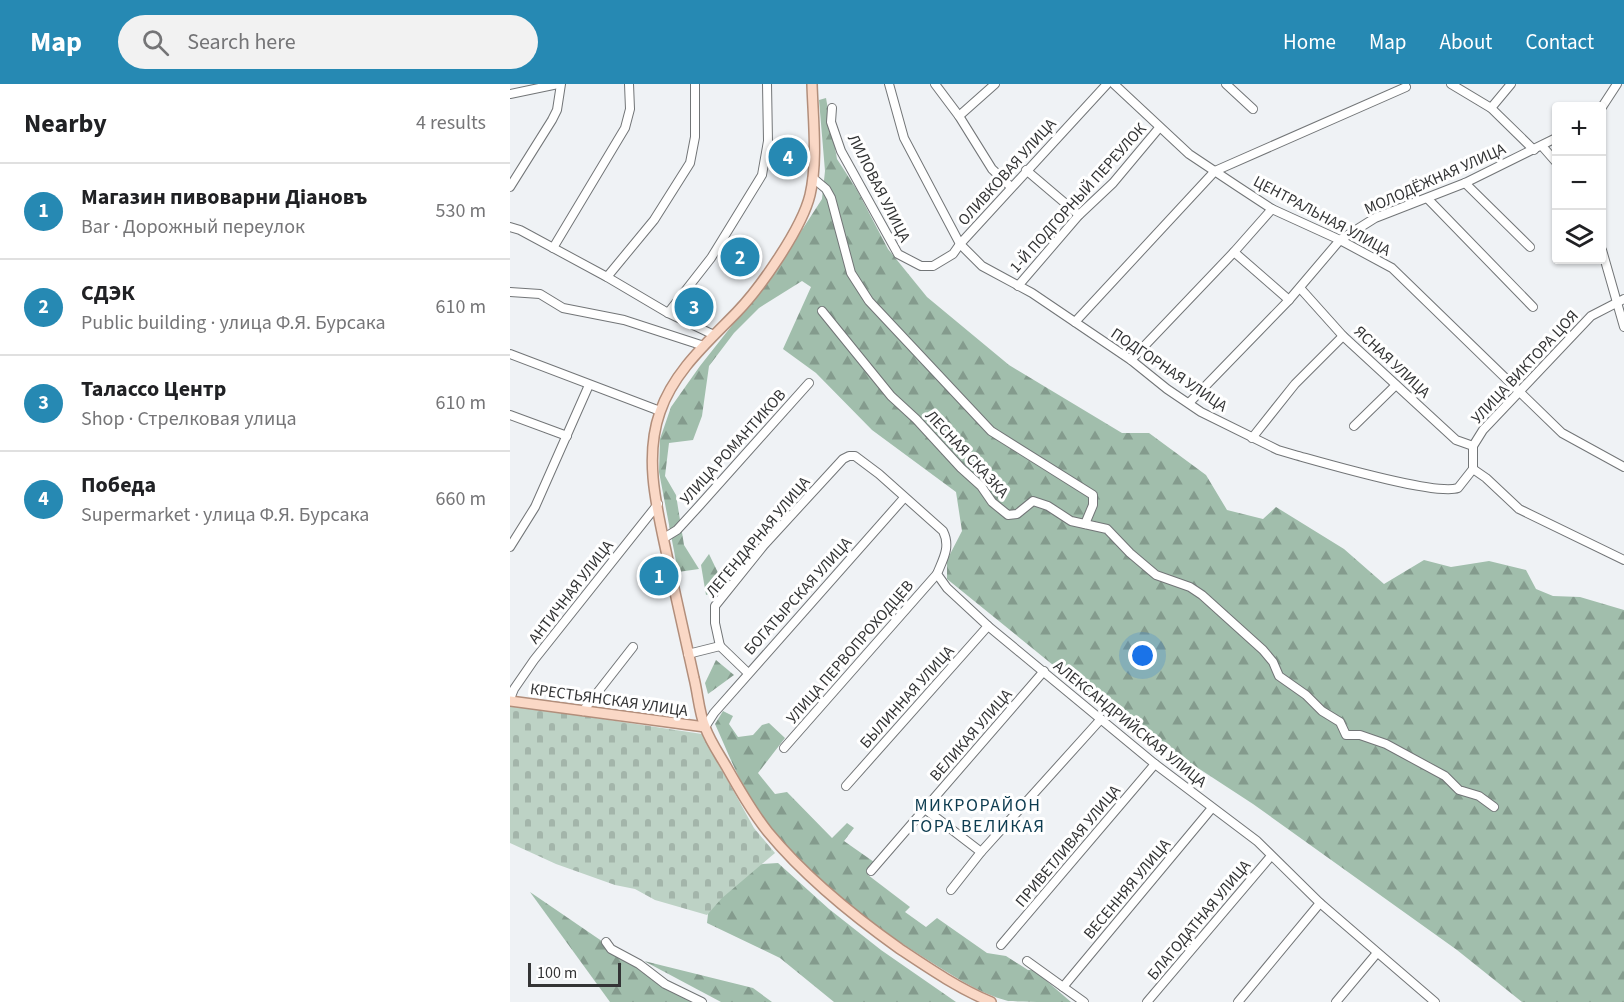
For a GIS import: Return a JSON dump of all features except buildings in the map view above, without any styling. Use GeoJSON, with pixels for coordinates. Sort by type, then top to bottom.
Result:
{"type":"FeatureCollection","features":[{"type":"Feature","properties":{"kind":"main road"},"geometry":{"type":"LineString","coordinates":[[812,84],[813,178],[810,197],[801,217],[768,273],[740,309],[704,346],[672,386],[660,411],[654,434],[651,465],[664,538],[705,728],[766,830],[829,895],[857,920],[933,972],[991,1002]]}},
{"type":"Feature","properties":{"kind":"main road","name":"КРЕСТЬЯНСКАЯ УЛИЦА"},"geometry":{"type":"LineString","coordinates":[[510,700],[705,728]]}},
{"type":"Feature","properties":{"kind":"street"},"geometry":{"type":"LineString","coordinates":[[510,94],[560,84],[557,110],[510,187]]}},
{"type":"Feature","properties":{"kind":"street"},"geometry":{"type":"LineString","coordinates":[[553,248],[625,128],[630,109],[629,84]]}},
{"type":"Feature","properties":{"kind":"street"},"geometry":{"type":"LineString","coordinates":[[607,277],[654,220],[690,163],[695,137],[695,84]]}},
{"type":"Feature","properties":{"kind":"street"},"geometry":{"type":"LineString","coordinates":[[668,313],[711,258],[762,175],[768,141],[767,84]]}},
{"type":"Feature","properties":{"kind":"street","name":"ПОДГОРНАЯ УЛИЦА"},"geometry":{"type":"LineString","coordinates":[[889,84],[904,138],[960,244],[982,266],[1032,292],[1131,360],[1167,389],[1201,412],[1252,438],[1294,455],[1421,486],[1458,488],[1473,469]]}},
{"type":"Feature","properties":{"kind":"street"},"geometry":{"type":"LineString","coordinates":[[935,84],[959,116],[992,169],[1011,187]]}},
{"type":"Feature","properties":{"kind":"street"},"geometry":{"type":"LineString","coordinates":[[959,116],[995,84]]}},
{"type":"Feature","properties":{"kind":"street","name":"ОЛИВКОВАЯ УЛИЦА"},"geometry":{"type":"LineString","coordinates":[[921,266],[933,267],[953,254],[1026,170],[1107,84]]}},
{"type":"Feature","properties":{"kind":"street","name":"ЦЕНТРАЛЬНАЯ УЛИЦА"},"geometry":{"type":"LineString","coordinates":[[1114,84],[1189,154],[1272,209],[1340,240],[1392,268],[1562,433],[1624,467]]}},
{"type":"Feature","properties":{"kind":"street"},"geometry":{"type":"LineString","coordinates":[[1226,84],[1253,109]]}},
{"type":"Feature","properties":{"kind":"street"},"geometry":{"type":"LineString","coordinates":[[1451,84],[1491,108],[1552,158]]}},
{"type":"Feature","properties":{"kind":"street"},"geometry":{"type":"LineString","coordinates":[[1605,102],[1617,84]]}},
{"type":"Feature","properties":{"kind":"street"},"geometry":{"type":"LineString","coordinates":[[1491,108],[1510,86]]}},
{"type":"Feature","properties":{"kind":"street"},"geometry":{"type":"LineString","coordinates":[[1075,322],[1215,171],[1406,87]]}},
{"type":"Feature","properties":{"kind":"street","name":"ЛИЛОВАЯ УЛИЦА"},"geometry":{"type":"LineString","coordinates":[[832,108],[831,122],[841,151],[898,254],[921,266]]}},
{"type":"Feature","properties":{"kind":"street","name":"1-Й ПОДГОРНЫЙ ПЕРЕУЛОК"},"geometry":{"type":"LineString","coordinates":[[1018,286],[1079,215],[1113,183],[1159,128]]}},
{"type":"Feature","properties":{"kind":"street","name":"МОЛОДЁЖНАЯ УЛИЦА"},"geometry":{"type":"LineString","coordinates":[[1189,403],[1289,300],[1340,240],[1375,218],[1465,183],[1552,141]]}},
{"type":"Feature","properties":{"kind":"street"},"geometry":{"type":"LineString","coordinates":[[1026,170],[1079,215]]}},
{"type":"Feature","properties":{"kind":"street"},"geometry":{"type":"LineString","coordinates":[[813,178],[826,189],[831,198],[851,273],[869,301],[991,431],[1093,495],[1093,505],[1085,524]]}},
{"type":"Feature","properties":{"kind":"street"},"geometry":{"type":"LineString","coordinates":[[1465,183],[1530,248]]}},
{"type":"Feature","properties":{"kind":"street"},"geometry":{"type":"LineString","coordinates":[[1428,199],[1533,307]]}},
{"type":"Feature","properties":{"kind":"street"},"geometry":{"type":"LineString","coordinates":[[1131,360],[1272,209]]}},
{"type":"Feature","properties":{"kind":"street"},"geometry":{"type":"LineString","coordinates":[[510,227],[520,230],[607,277],[668,313],[714,335]]}},
{"type":"Feature","properties":{"kind":"street"},"geometry":{"type":"LineString","coordinates":[[1234,252],[1289,300]]}},
{"type":"Feature","properties":{"kind":"street"},"geometry":{"type":"LineString","coordinates":[[1606,261],[1620,301],[1624,327]]}},
{"type":"Feature","properties":{"kind":"street","name":"ЯСНАЯ УЛИЦА"},"geometry":{"type":"LineString","coordinates":[[1300,288],[1343,336],[1456,440],[1473,446]]}},
{"type":"Feature","properties":{"kind":"street"},"geometry":{"type":"LineString","coordinates":[[510,292],[540,294],[563,308],[624,320],[704,346]]}},
{"type":"Feature","properties":{"kind":"street","name":"УЛИЦА ВИКТОРА ЦОЯ"},"geometry":{"type":"LineString","coordinates":[[1473,469],[1473,446],[1483,430],[1591,316],[1620,301]]}},
{"type":"Feature","properties":{"kind":"street","name":"ЛЕСНАЯ СКАЗКА"},"geometry":{"type":"LineString","coordinates":[[822,311],[891,396],[981,486],[992,502],[1008,515],[1017,514],[1032,501],[1048,506],[1071,521],[1107,529],[1156,576],[1190,587],[1202,595],[1263,650],[1273,662],[1279,676],[1306,695],[1322,711],[1340,722],[1347,735],[1360,735],[1386,744],[1445,776],[1459,790],[1479,796],[1494,807]]}},
{"type":"Feature","properties":{"kind":"street"},"geometry":{"type":"LineString","coordinates":[[1252,438],[1295,384],[1343,336]]}},
{"type":"Feature","properties":{"kind":"street"},"geometry":{"type":"LineString","coordinates":[[510,354],[660,411]]}},
{"type":"Feature","properties":{"kind":"street","name":"УЛИЦА РОМАНТИКОВ"},"geometry":{"type":"LineString","coordinates":[[664,538],[676,530],[809,383]]}},
{"type":"Feature","properties":{"kind":"street"},"geometry":{"type":"LineString","coordinates":[[510,547],[535,507],[589,385]]}},
{"type":"Feature","properties":{"kind":"street"},"geometry":{"type":"LineString","coordinates":[[1354,426],[1396,385]]}},
{"type":"Feature","properties":{"kind":"street"},"geometry":{"type":"LineString","coordinates":[[510,415],[567,436]]}},
{"type":"Feature","properties":{"kind":"street","name":"ЛЕГЕНДАРНАЯ УЛИЦА"},"geometry":{"type":"LineString","coordinates":[[720,646],[715,623],[715,606],[764,545],[843,459],[855,456],[879,474],[904,498]]}},
{"type":"Feature","properties":{"kind":"street"},"geometry":{"type":"LineString","coordinates":[[1473,469],[1519,509],[1624,560]]}},
{"type":"Feature","properties":{"kind":"street"},"geometry":{"type":"LineString","coordinates":[[904,498],[943,531],[947,540],[947,549],[938,574]]}},
{"type":"Feature","properties":{"kind":"street","name":"БОГАТЫРСКАЯ УЛИЦА"},"geometry":{"type":"LineString","coordinates":[[705,728],[714,713],[748,673],[904,498]]}},
{"type":"Feature","properties":{"kind":"street","name":"АНТИЧНАЯ УЛИЦА"},"geometry":{"type":"LineString","coordinates":[[510,700],[514,689],[534,660],[658,504]]}},
{"type":"Feature","properties":{"kind":"street","name":"АЛЕКСАНДРИЙСКАЯ УЛИЦА"},"geometry":{"type":"LineString","coordinates":[[938,574],[947,588],[988,626],[1155,764],[1257,841],[1320,903],[1433,1002]]}},
{"type":"Feature","properties":{"kind":"street","name":"УЛИЦА ПЕРВОПРОХОДЦЕВ"},"geometry":{"type":"LineString","coordinates":[[783,748],[938,574]]}},
{"type":"Feature","properties":{"kind":"street","name":"БЫЛИННАЯ УЛИЦА"},"geometry":{"type":"LineString","coordinates":[[846,786],[988,626]]}},
{"type":"Feature","properties":{"kind":"street"},"geometry":{"type":"LineString","coordinates":[[688,654],[720,646],[748,673]]}},
{"type":"Feature","properties":{"kind":"street"},"geometry":{"type":"LineString","coordinates":[[583,711],[633,647]]}},
{"type":"Feature","properties":{"kind":"street","name":"ВЕЛИКАЯ УЛИЦА"},"geometry":{"type":"LineString","coordinates":[[871,871],[1044,671]]}},
{"type":"Feature","properties":{"kind":"street"},"geometry":{"type":"LineString","coordinates":[[951,890],[981,852],[1101,719]]}},
{"type":"Feature","properties":{"kind":"street","name":"ПРИВЕТЛИВАЯ УЛИЦА"},"geometry":{"type":"LineString","coordinates":[[1001,945],[1155,764]]}},
{"type":"Feature","properties":{"kind":"street","name":"ВЕСЕННЯЯ УЛИЦА"},"geometry":{"type":"LineString","coordinates":[[1064,987],[1212,808]]}},
{"type":"Feature","properties":{"kind":"street"},"geometry":{"type":"LineString","coordinates":[[925,809],[981,852]]}},
{"type":"Feature","properties":{"kind":"street","name":"БЛАГОДАТНАЯ УЛИЦА"},"geometry":{"type":"LineString","coordinates":[[1147,1002],[1271,856]]}},
{"type":"Feature","properties":{"kind":"street"},"geometry":{"type":"LineString","coordinates":[[1238,1002],[1320,903]]}},
{"type":"Feature","properties":{"kind":"street"},"geometry":{"type":"LineString","coordinates":[[606,942],[610,949],[649,970],[665,984],[702,1002]]}},
{"type":"Feature","properties":{"kind":"street"},"geometry":{"type":"LineString","coordinates":[[1336,1002],[1377,953]]}},
{"type":"Feature","properties":{"kind":"street"},"geometry":{"type":"LineString","coordinates":[[1027,962],[1084,1002]]}},
{"type":"Feature","properties":{"kind":"green space"},"geometry":{"type":"Polygon","coordinates":[[[826,98],[837,159],[857,190],[888,249],[927,297],[1009,365],[1122,433],[1149,433],[1206,475],[1227,510],[1263,519],[1276,507],[1344,549],[1384,584],[1424,560],[1451,567],[1489,561],[1526,570],[1536,589],[1553,596],[1580,597],[1624,610],[1624,1002],[1522,1002],[1457,950],[1253,804],[1106,708],[947,579],[947,560],[962,531],[956,492],[872,430],[816,373],[783,349],[811,287],[802,281],[759,308],[734,333],[709,366],[702,416],[693,440],[669,443],[665,476],[676,495],[684,545],[699,569],[678,572],[659,472],[660,439],[671,407],[700,366],[778,267],[822,199],[825,171],[819,100],[826,98]]]}},
{"type":"Feature","properties":{"kind":"green space"},"geometry":{"type":"Polygon","coordinates":[[[709,554],[721,579],[714,592],[706,595],[701,565],[709,554]]]}},
{"type":"Feature","properties":{"kind":"green space"},"geometry":{"type":"Polygon","coordinates":[[[716,660],[734,675],[708,694],[705,683],[716,660]]]}},
{"type":"Feature","properties":{"kind":"green space"},"geometry":{"type":"Polygon","coordinates":[[[510,705],[702,734],[754,828],[775,853],[722,898],[707,915],[655,900],[635,889],[615,885],[556,864],[510,843],[510,705]]]}},
{"type":"Feature","properties":{"kind":"green space"},"geometry":{"type":"Polygon","coordinates":[[[723,711],[733,716],[729,724],[738,737],[753,735],[762,725],[769,723],[785,738],[758,773],[775,794],[787,792],[832,838],[847,823],[854,828],[844,841],[874,862],[868,875],[910,907],[905,912],[926,927],[937,918],[987,953],[1006,956],[1028,970],[1034,970],[1071,1002],[1008,1001],[974,988],[901,942],[836,895],[796,858],[762,817],[748,795],[715,724],[723,711]]]}},
{"type":"Feature","properties":{"kind":"green space"},"geometry":{"type":"Polygon","coordinates":[[[778,863],[829,909],[881,950],[956,1002],[834,1002],[780,958],[707,923],[711,888],[731,866],[778,863]]]}},
{"type":"Feature","properties":{"kind":"green space"},"geometry":{"type":"Polygon","coordinates":[[[530,892],[691,1002],[610,1002],[530,892]]]}},
{"type":"Feature","properties":{"kind":"green space"},"geometry":{"type":"Polygon","coordinates":[[[644,961],[753,988],[772,1002],[721,1002],[644,961]]]}},
{"type":"Feature","properties":{"kind":"place","name":"Победа"},"geometry":{"type":"Point","coordinates":[788,157]}},
{"type":"Feature","properties":{"kind":"place","name":"СДЭК"},"geometry":{"type":"Point","coordinates":[740,257]}},
{"type":"Feature","properties":{"kind":"place","name":"Талассо Центр"},"geometry":{"type":"Point","coordinates":[694,307]}},
{"type":"Feature","properties":{"kind":"place","name":"Магазин пивоварни Дiановъ"},"geometry":{"type":"Point","coordinates":[659,576]}},
{"type":"Feature","properties":{"kind":"district","name":"МИКРОРАЙОН ГОРА ВЕЛИКАЯ"},"geometry":{"type":"Point","coordinates":[978,815]}}]}
